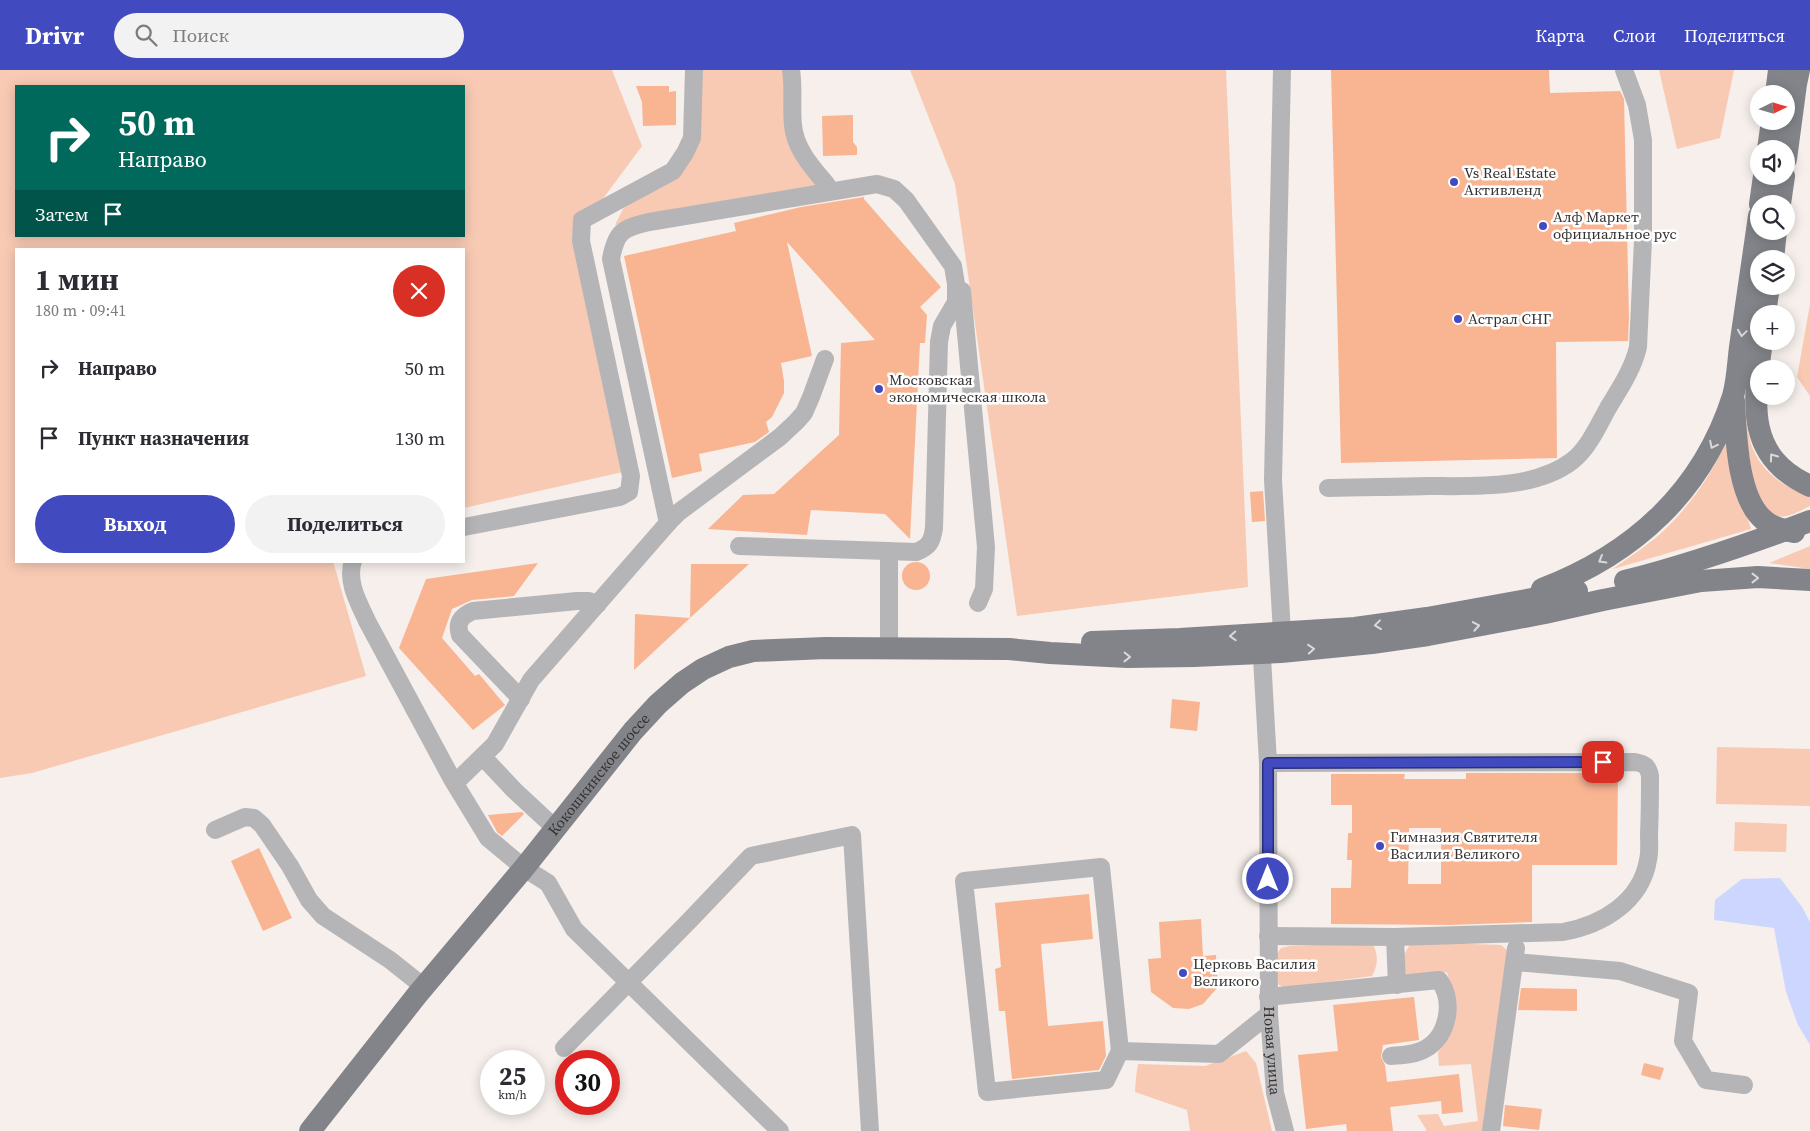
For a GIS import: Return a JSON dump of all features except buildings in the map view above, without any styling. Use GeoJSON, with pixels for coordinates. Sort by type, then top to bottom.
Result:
{"type":"FeatureCollection","features":[{"type":"Feature","properties":{"kind":"main road"},"geometry":{"type":"LineString","coordinates":[[1778,85],[1780,70]]}},
{"type":"Feature","properties":{"kind":"main road"},"geometry":{"type":"LineString","coordinates":[[1789,140],[1796,84],[1800,70]]}},
{"type":"Feature","properties":{"kind":"main road"},"geometry":{"type":"LineString","coordinates":[[1756,240],[1733,395],[1738,455],[1750,501],[1767,523],[1785,530],[1810,534]]}},
{"type":"Feature","properties":{"kind":"main road"},"geometry":{"type":"LineString","coordinates":[[1761,350],[1755,396],[1758,430],[1767,448],[1783,470],[1797,481],[1810,486]]}},
{"type":"Feature","properties":{"kind":"main road"},"geometry":{"type":"LineString","coordinates":[[1453,614],[1531,593],[1566,579],[1599,562],[1638,536],[1680,496],[1701,467],[1717,435],[1733,395]]}},
{"type":"Feature","properties":{"kind":"main road"},"geometry":{"type":"LineString","coordinates":[[1268,640],[1453,614],[1600,587],[1638,578],[1754,542],[1810,521]]}},
{"type":"Feature","properties":{"kind":"main road"},"geometry":{"type":"LineString","coordinates":[[1603,600],[1760,553],[1810,534]]}},
{"type":"Feature","properties":{"kind":"main road"},"geometry":{"type":"LineString","coordinates":[[1268,640],[1322,648],[1411,638],[1545,614],[1689,583],[1728,578],[1810,580]]}},
{"type":"Feature","properties":{"kind":"main road","name":"Кокошкинское шоссе"},"geometry":{"type":"LineString","coordinates":[[310,1131],[424,987],[524,868],[645,718],[670,692],[703,669],[728,657],[753,651],[826,648],[1009,649],[1058,654],[1127,657],[1194,656],[1268,640]]}},
{"type":"Feature","properties":{"kind":"street"},"geometry":{"type":"LineString","coordinates":[[465,527],[620,496],[629,492],[631,476],[581,241],[582,220],[673,171],[692,138],[694,70]]}},
{"type":"Feature","properties":{"kind":"street"},"geometry":{"type":"LineString","coordinates":[[791,70],[795,136],[809,164],[827,184]]}},
{"type":"Feature","properties":{"kind":"street","name":"Новая улица"},"geometry":{"type":"LineString","coordinates":[[1282,70],[1267,730],[1269,1005],[1276,1093],[1285,1131]]}},
{"type":"Feature","properties":{"kind":"street"},"geometry":{"type":"LineString","coordinates":[[1328,488],[1480,486],[1515,483],[1560,469],[1574,460],[1587,445],[1629,373],[1638,347],[1643,140],[1637,105],[1624,70]]}},
{"type":"Feature","properties":{"kind":"street"},"geometry":{"type":"LineString","coordinates":[[668,523],[612,258],[614,244],[619,233],[632,226],[649,222],[878,184],[894,189],[906,200],[953,266],[956,284],[956,302],[942,326],[939,342],[934,528],[932,541],[927,547],[916,552],[739,546]]}},
{"type":"Feature","properties":{"kind":"street"},"geometry":{"type":"LineString","coordinates":[[960,274],[986,547],[984,590],[978,603]]}},
{"type":"Feature","properties":{"kind":"street"},"geometry":{"type":"LineString","coordinates":[[455,784],[495,744],[531,680],[668,523],[679,512],[780,437],[804,413],[825,359]]}},
{"type":"Feature","properties":{"kind":"street"},"geometry":{"type":"LineString","coordinates":[[889,648],[890,551]]}},
{"type":"Feature","properties":{"kind":"street"},"geometry":{"type":"LineString","coordinates":[[353,563],[350,578],[360,607],[455,784],[488,838],[524,868],[548,883],[574,928],[780,1131]]}},
{"type":"Feature","properties":{"kind":"street"},"geometry":{"type":"LineString","coordinates":[[521,699],[460,635],[459,621],[464,615],[474,611],[577,601],[589,601],[598,604]]}},
{"type":"Feature","properties":{"kind":"street"},"geometry":{"type":"LineString","coordinates":[[484,757],[514,790],[555,828]]}},
{"type":"Feature","properties":{"kind":"street"},"geometry":{"type":"LineString","coordinates":[[1268,763],[1635,762],[1644,764],[1649,769],[1650,776],[1649,858],[1640,885],[1626,903],[1609,916],[1587,926],[1563,932],[1395,937],[1268,936]]}},
{"type":"Feature","properties":{"kind":"street"},"geometry":{"type":"LineString","coordinates":[[215,830],[245,817],[254,818],[262,825],[290,866],[309,900],[323,916],[390,960],[424,987]]}},
{"type":"Feature","properties":{"kind":"street"},"geometry":{"type":"LineString","coordinates":[[564,1048],[751,856],[852,835],[870,1131]]}},
{"type":"Feature","properties":{"kind":"street"},"geometry":{"type":"LineString","coordinates":[[1101,867],[1120,1051],[1106,1080],[987,1092],[964,881],[1101,867]]}},
{"type":"Feature","properties":{"kind":"street"},"geometry":{"type":"LineString","coordinates":[[1395,937],[1397,985]]}},
{"type":"Feature","properties":{"kind":"street"},"geometry":{"type":"LineString","coordinates":[[1491,1131],[1515,955],[1620,971],[1689,993],[1683,1041],[1706,1080],[1744,1085]]}},
{"type":"Feature","properties":{"kind":"street"},"geometry":{"type":"LineString","coordinates":[[1120,1051],[1219,1054],[1269,1005],[1439,980],[1445,988],[1447,1020],[1442,1032],[1434,1044],[1423,1050],[1391,1056]]}},
{"type":"Feature","properties":{"kind":"shaded area"},"geometry":{"type":"Polygon","coordinates":[[[0,70],[612,70],[642,146],[582,227],[636,469],[465,508],[465,248],[15,248],[15,563],[334,563],[366,676],[32,773],[0,778],[0,70]]]}},
{"type":"Feature","properties":{"kind":"shaded area"},"geometry":{"type":"Polygon","coordinates":[[[699,70],[785,70],[789,103],[822,187],[615,225],[623,209],[685,163],[699,70]]]}},
{"type":"Feature","properties":{"kind":"shaded area"},"geometry":{"type":"Polygon","coordinates":[[[910,70],[1226,70],[1248,587],[1017,616],[955,184],[910,70]]]}},
{"type":"Feature","properties":{"kind":"shaded area"},"geometry":{"type":"Polygon","coordinates":[[[1659,70],[1734,70],[1720,138],[1677,149],[1659,70]]]}},
{"type":"Feature","properties":{"kind":"shaded area"},"geometry":{"type":"Polygon","coordinates":[[[1810,304],[1810,396],[1797,377],[1810,304]]]}},
{"type":"Feature","properties":{"kind":"shaded area"},"geometry":{"type":"Polygon","coordinates":[[[1744,410],[1751,444],[1760,462],[1782,483],[1810,496],[1810,506],[1794,514],[1781,517],[1768,510],[1755,485],[1744,410]]]}},
{"type":"Feature","properties":{"kind":"shaded area"},"geometry":{"type":"Polygon","coordinates":[[[1727,439],[1734,476],[1751,529],[1613,569],[1654,539],[1689,503],[1707,478],[1727,439]]]}},
{"type":"Feature","properties":{"kind":"shaded area"},"geometry":{"type":"Polygon","coordinates":[[[1810,546],[1810,569],[1769,563],[1810,546]]]}},
{"type":"Feature","properties":{"kind":"shaded area"},"geometry":{"type":"Polygon","coordinates":[[[1717,747],[1810,749],[1810,806],[1716,804],[1717,747]]]}},
{"type":"Feature","properties":{"kind":"shaded area"},"geometry":{"type":"Polygon","coordinates":[[[1735,822],[1787,824],[1786,852],[1734,851],[1735,822]]]}},
{"type":"Feature","properties":{"kind":"shaded area"},"geometry":{"type":"Polygon","coordinates":[[[1413,942],[1501,945],[1509,952],[1483,1131],[1426,1131],[1417,1115],[1438,1114],[1444,1126],[1478,1121],[1471,1064],[1439,1066],[1438,1053],[1455,1022],[1453,996],[1447,972],[1413,977],[1403,972],[1404,956],[1413,942]]]}},
{"type":"Feature","properties":{"kind":"shaded area"},"geometry":{"type":"Polygon","coordinates":[[[1372,943],[1376,951],[1377,960],[1372,976],[1284,988],[1278,984],[1276,955],[1281,948],[1290,946],[1372,943]]]}},
{"type":"Feature","properties":{"kind":"shaded area"},"geometry":{"type":"Polygon","coordinates":[[[1246,1051],[1256,1063],[1272,1131],[1190,1131],[1187,1110],[1135,1092],[1138,1064],[1205,1066],[1246,1051]]]}},
{"type":"Feature","properties":{"kind":"water"},"geometry":{"type":"Polygon","coordinates":[[[1780,878],[1802,907],[1810,922],[1810,1045],[1798,1025],[1786,992],[1774,928],[1714,920],[1715,900],[1742,879],[1780,878]]]}},
{"type":"Feature","properties":{"kind":"place","name":"Vs Real Estate Активленд"},"geometry":{"type":"Point","coordinates":[1454,182]}},
{"type":"Feature","properties":{"kind":"place","name":"Алф Маркет официальное рус"},"geometry":{"type":"Point","coordinates":[1543,226]}},
{"type":"Feature","properties":{"kind":"place","name":"Астрал СНГ"},"geometry":{"type":"Point","coordinates":[1458,319]}},
{"type":"Feature","properties":{"kind":"place","name":"Московская экономическая школа"},"geometry":{"type":"Point","coordinates":[879,389]}},
{"type":"Feature","properties":{"kind":"place","name":"Гимназия Святителя Василия Великого"},"geometry":{"type":"Point","coordinates":[1380,846]}},
{"type":"Feature","properties":{"kind":"place","name":"Церковь Василия Великого"},"geometry":{"type":"Point","coordinates":[1183,973]}},
{"type":"Feature","properties":{"kind":"route"},"geometry":{"type":"LineString","coordinates":[[1268,879],[1268,763],[1603,762]]}}]}
